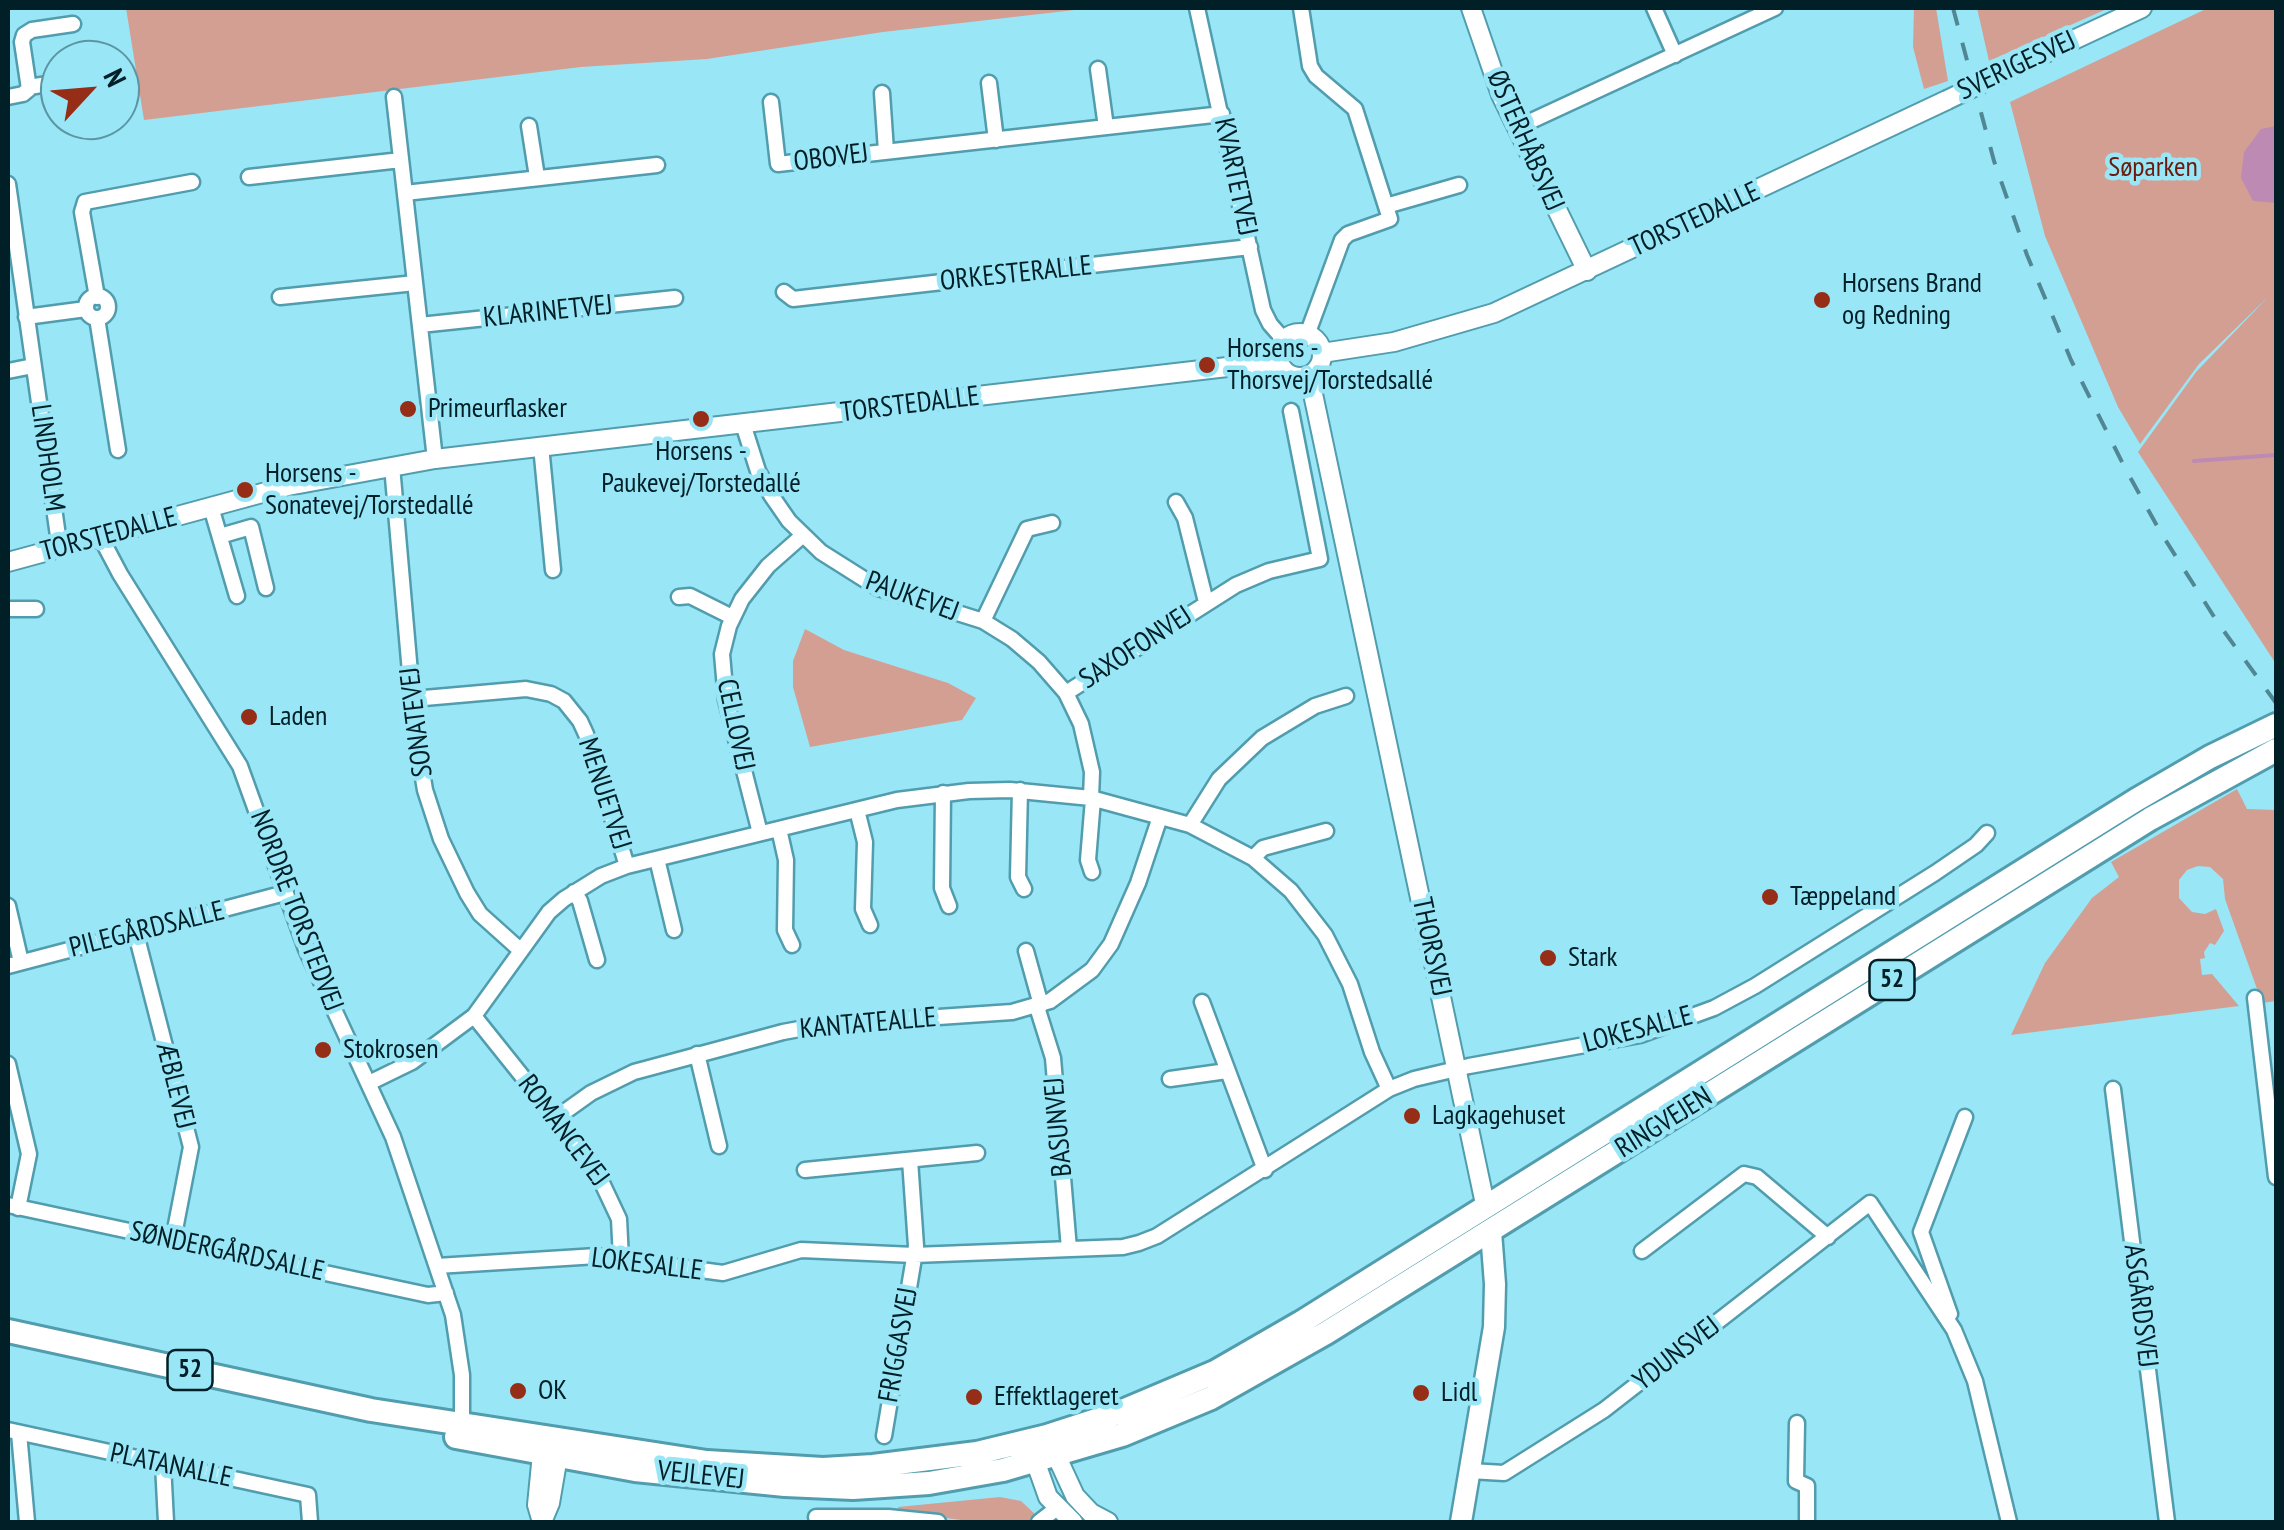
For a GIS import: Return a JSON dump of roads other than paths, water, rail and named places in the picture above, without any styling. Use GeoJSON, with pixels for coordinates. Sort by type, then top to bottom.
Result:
{"type":"FeatureCollection","features":[{"type":"Feature","properties":{"kind":"main road","name":"RINGVEJEN"},"geometry":{"type":"LineString","coordinates":[[1042,1449],[1215,1372],[1300,1323],[2136,800],[2274,734]]}},
{"type":"Feature","properties":{"kind":"main road","name":"RINGVEJEN"},"geometry":{"type":"LineString","coordinates":[[1042,1449],[1167,1418],[1256,1374],[1491,1232],[2150,818],[2274,734]]}},
{"type":"Feature","properties":{"kind":"main road","name":"THORSVEJ"},"geometry":{"type":"LineString","coordinates":[[1461,1522],[1494,1328],[1495,1284],[1485,1204]]}},
{"type":"Feature","properties":{"kind":"main road","name":"VEJLEVEJ"},"geometry":{"type":"LineString","coordinates":[[8,1331],[372,1410],[462,1422],[551,1450]]}},
{"type":"Feature","properties":{"kind":"main road","name":"VEJLEVEJ"},"geometry":{"type":"LineString","coordinates":[[372,1410],[446,1435],[551,1450],[823,1469],[1042,1449]]}},
{"type":"Feature","properties":{"kind":"street","name":"KVARTETVEJ"},"geometry":{"type":"LineString","coordinates":[[1197,8],[1263,310],[1284,340]]}},
{"type":"Feature","properties":{"kind":"street"},"geometry":{"type":"LineString","coordinates":[[1301,8],[1310,66],[1316,76],[1355,109],[1390,219],[1348,234],[1342,240],[1306,335]]}},
{"type":"Feature","properties":{"kind":"street","name":"ØSTERHÅBSVEJ"},"geometry":{"type":"LineString","coordinates":[[1471,8],[1516,128],[1587,271]]}},
{"type":"Feature","properties":{"kind":"street"},"geometry":{"type":"LineString","coordinates":[[1654,8],[1675,56]]}},
{"type":"Feature","properties":{"kind":"street"},"geometry":{"type":"LineString","coordinates":[[1516,128],[1776,8]]}},
{"type":"Feature","properties":{"kind":"street","name":"SVERIGESVEJ"},"geometry":{"type":"LineString","coordinates":[[1947,100],[2142,8]]}},
{"type":"Feature","properties":{"kind":"street"},"geometry":{"type":"LineString","coordinates":[[8,97],[26,93],[28,87],[24,35],[32,30],[73,24]]}},
{"type":"Feature","properties":{"kind":"street"},"geometry":{"type":"LineString","coordinates":[[1098,69],[1106,127]]}},
{"type":"Feature","properties":{"kind":"street"},"geometry":{"type":"LineString","coordinates":[[989,83],[996,140]]}},
{"type":"Feature","properties":{"kind":"street"},"geometry":{"type":"LineString","coordinates":[[28,87],[40,85]]}},
{"type":"Feature","properties":{"kind":"street","name":"OBOVEJ"},"geometry":{"type":"LineString","coordinates":[[882,93],[886,151]]}},
{"type":"Feature","properties":{"kind":"street"},"geometry":{"type":"LineString","coordinates":[[394,97],[436,459]]}},
{"type":"Feature","properties":{"kind":"street","name":"TORSTEDALLE"},"geometry":{"type":"LineString","coordinates":[[1322,354],[1394,342],[1464,324],[1587,271],[1947,100]]}},
{"type":"Feature","properties":{"kind":"street","name":"OBOVEJ"},"geometry":{"type":"LineString","coordinates":[[771,102],[778,164],[1222,114]]}},
{"type":"Feature","properties":{"kind":"street"},"geometry":{"type":"LineString","coordinates":[[530,126],[538,178]]}},
{"type":"Feature","properties":{"kind":"street"},"geometry":{"type":"LineString","coordinates":[[249,177],[402,160]]}},
{"type":"Feature","properties":{"kind":"street"},"geometry":{"type":"LineString","coordinates":[[405,193],[658,165]]}},
{"type":"Feature","properties":{"kind":"street"},"geometry":{"type":"LineString","coordinates":[[26,317],[104,315],[108,308],[105,300],[96,297],[82,212],[84,202],[192,182]]}},
{"type":"Feature","properties":{"kind":"street"},"geometry":{"type":"LineString","coordinates":[[1386,206],[1458,184]]}},
{"type":"Feature","properties":{"kind":"street","name":"LINDHOLM"},"geometry":{"type":"LineString","coordinates":[[8,192],[14,283],[26,317],[60,550]]}},
{"type":"Feature","properties":{"kind":"street","name":"ORKESTERALLE"},"geometry":{"type":"LineString","coordinates":[[784,292],[792,299],[1250,247]]}},
{"type":"Feature","properties":{"kind":"street"},"geometry":{"type":"LineString","coordinates":[[280,297],[415,282]]}},
{"type":"Feature","properties":{"kind":"street","name":"KLARINETVEJ"},"geometry":{"type":"LineString","coordinates":[[420,326],[675,298]]}},
{"type":"Feature","properties":{"kind":"street"},"geometry":{"type":"LineString","coordinates":[[92,314],[118,450]]}},
{"type":"Feature","properties":{"kind":"street"},"geometry":{"type":"LineString","coordinates":[[1296,334],[1306,335],[1316,340],[1322,354],[1319,366],[1309,375],[1291,375],[1279,361],[1284,340],[1296,334]]}},
{"type":"Feature","properties":{"kind":"street","name":"TORSTEDALLE"},"geometry":{"type":"LineString","coordinates":[[8,562],[288,486],[436,459],[1279,361]]}},
{"type":"Feature","properties":{"kind":"street","name":"LINDHOLM"},"geometry":{"type":"LineString","coordinates":[[8,371],[33,366]]}},
{"type":"Feature","properties":{"kind":"street","name":"THORSVEJ"},"geometry":{"type":"LineString","coordinates":[[1309,375],[1485,1204]]}},
{"type":"Feature","properties":{"kind":"street","name":"SAXOFONVEJ"},"geometry":{"type":"LineString","coordinates":[[1066,693],[1250,578],[1320,558],[1292,410]]}},
{"type":"Feature","properties":{"kind":"street","name":"PAUKEVEJ"},"geometry":{"type":"LineString","coordinates":[[743,424],[758,471],[771,495],[802,536],[838,566],[878,588],[983,621],[1026,648],[1066,693],[1087,747],[1092,772],[1088,860],[1092,872]]}},
{"type":"Feature","properties":{"kind":"street"},"geometry":{"type":"LineString","coordinates":[[541,446],[552,570]]}},
{"type":"Feature","properties":{"kind":"street","name":"SONATEVEJ"},"geometry":{"type":"LineString","coordinates":[[392,466],[412,699],[425,790],[442,839],[480,914],[520,949]]}},
{"type":"Feature","properties":{"kind":"street","name":"SAXOFONVEJ"},"geometry":{"type":"LineString","coordinates":[[1176,502],[1184,518],[1206,602]]}},
{"type":"Feature","properties":{"kind":"street","name":"TORSTEDALLE"},"geometry":{"type":"LineString","coordinates":[[211,507],[237,596]]}},
{"type":"Feature","properties":{"kind":"street","name":"PAUKEVEJ"},"geometry":{"type":"LineString","coordinates":[[983,621],[1027,529],[1052,523]]}},
{"type":"Feature","properties":{"kind":"street","name":"TORSTEDALLE"},"geometry":{"type":"LineString","coordinates":[[220,536],[251,527],[266,588]]}},
{"type":"Feature","properties":{"kind":"street","name":"CELLOVEJ"},"geometry":{"type":"LineString","coordinates":[[760,833],[723,684],[722,654],[732,617],[755,580],[802,536]]}},
{"type":"Feature","properties":{"kind":"street","name":"NORDRE TORSTEDVEJ"},"geometry":{"type":"LineString","coordinates":[[102,538],[120,574],[240,766],[306,950],[393,1138],[459,1343],[462,1422]]}},
{"type":"Feature","properties":{"kind":"street"},"geometry":{"type":"LineString","coordinates":[[678,597],[690,596],[732,617]]}},
{"type":"Feature","properties":{"kind":"street","name":"TORSTEDALLE"},"geometry":{"type":"LineString","coordinates":[[8,609],[36,609]]}},
{"type":"Feature","properties":{"kind":"street","name":"MENUETVEJ"},"geometry":{"type":"LineString","coordinates":[[412,699],[526,689],[551,694],[564,702],[586,734],[627,866]]}},
{"type":"Feature","properties":{"kind":"street"},"geometry":{"type":"LineString","coordinates":[[1190,826],[1219,778],[1262,738],[1315,706],[1346,696]]}},
{"type":"Feature","properties":{"kind":"street"},"geometry":{"type":"LineString","coordinates":[[1020,790],[1018,877],[1024,889]]}},
{"type":"Feature","properties":{"kind":"street"},"geometry":{"type":"LineString","coordinates":[[368,1084],[412,1062],[474,1016],[549,912],[602,876],[627,866],[858,810],[943,793],[1020,790],[1092,798],[1160,817],[1190,826],[1253,858],[1291,891],[1325,935],[1350,984],[1388,1089]]}},
{"type":"Feature","properties":{"kind":"street"},"geometry":{"type":"LineString","coordinates":[[943,793],[942,888],[949,906]]}},
{"type":"Feature","properties":{"kind":"street"},"geometry":{"type":"LineString","coordinates":[[858,810],[865,842],[863,910],[870,925]]}},
{"type":"Feature","properties":{"kind":"street","name":"KANTATEALLE"},"geometry":{"type":"LineString","coordinates":[[556,1118],[613,1081],[651,1066],[804,1027],[1012,1012],[1039,1006],[1076,985],[1103,956],[1138,882],[1160,817]]}},
{"type":"Feature","properties":{"kind":"street"},"geometry":{"type":"LineString","coordinates":[[779,829],[786,860],[785,930],[792,945]]}},
{"type":"Feature","properties":{"kind":"street"},"geometry":{"type":"LineString","coordinates":[[1253,858],[1263,848],[1326,832]]}},
{"type":"Feature","properties":{"kind":"street","name":"LOKESALLE"},"geometry":{"type":"LineString","coordinates":[[437,1266],[597,1256],[710,1274],[744,1269],[801,1250],[914,1255],[1122,1247],[1157,1236],[1388,1089],[1456,1069],[1640,1034],[1694,1017],[1754,986],[1921,882],[1987,834]]}},
{"type":"Feature","properties":{"kind":"street"},"geometry":{"type":"LineString","coordinates":[[657,859],[674,930]]}},
{"type":"Feature","properties":{"kind":"street"},"geometry":{"type":"LineString","coordinates":[[574,892],[596,960]]}},
{"type":"Feature","properties":{"kind":"street","name":"PILEGÅRDSALLE"},"geometry":{"type":"LineString","coordinates":[[14,964],[286,893]]}},
{"type":"Feature","properties":{"kind":"street"},"geometry":{"type":"LineString","coordinates":[[8,906],[14,964]]}},
{"type":"Feature","properties":{"kind":"street","name":"ÆBLEVEJ"},"geometry":{"type":"LineString","coordinates":[[136,934],[190,1148],[173,1240]]}},
{"type":"Feature","properties":{"kind":"street"},"geometry":{"type":"LineString","coordinates":[[1026,952],[1039,1006]]}},
{"type":"Feature","properties":{"kind":"street"},"geometry":{"type":"LineString","coordinates":[[2255,998],[2276,1177]]}},
{"type":"Feature","properties":{"kind":"street"},"geometry":{"type":"LineString","coordinates":[[1202,1002],[1265,1170]]}},
{"type":"Feature","properties":{"kind":"street","name":"BASUNVEJ"},"geometry":{"type":"LineString","coordinates":[[1039,1006],[1053,1058],[1069,1250]]}},
{"type":"Feature","properties":{"kind":"street","name":"ROMANCEVEJ"},"geometry":{"type":"LineString","coordinates":[[474,1016],[606,1186],[619,1220],[621,1260]]}},
{"type":"Feature","properties":{"kind":"street"},"geometry":{"type":"LineString","coordinates":[[697,1054],[719,1146]]}},
{"type":"Feature","properties":{"kind":"street"},"geometry":{"type":"LineString","coordinates":[[8,1064],[29,1154],[13,1206]]}},
{"type":"Feature","properties":{"kind":"street"},"geometry":{"type":"LineString","coordinates":[[1170,1078],[1227,1072]]}},
{"type":"Feature","properties":{"kind":"street","name":"ASGÅRDSVEJ"},"geometry":{"type":"LineString","coordinates":[[2113,1089],[2167,1522]]}},
{"type":"Feature","properties":{"kind":"street"},"geometry":{"type":"LineString","coordinates":[[1965,1116],[1922,1232],[1975,1381],[2009,1522]]}},
{"type":"Feature","properties":{"kind":"street"},"geometry":{"type":"LineString","coordinates":[[806,1170],[977,1153]]}},
{"type":"Feature","properties":{"kind":"street"},"geometry":{"type":"LineString","coordinates":[[910,1160],[914,1255]]}},
{"type":"Feature","properties":{"kind":"street"},"geometry":{"type":"LineString","coordinates":[[1642,1251],[1744,1174],[1757,1178],[1828,1237]]}},
{"type":"Feature","properties":{"kind":"street","name":"YDUNSVEJ"},"geometry":{"type":"LineString","coordinates":[[1470,1471],[1504,1473],[1604,1410],[1870,1203],[1954,1330]]}},
{"type":"Feature","properties":{"kind":"street","name":"SØNDERGÅRDSALLE"},"geometry":{"type":"LineString","coordinates":[[13,1206],[428,1295],[446,1293]]}},
{"type":"Feature","properties":{"kind":"street","name":"FRIGGASVEJ"},"geometry":{"type":"LineString","coordinates":[[884,1436],[914,1255]]}},
{"type":"Feature","properties":{"kind":"street"},"geometry":{"type":"LineString","coordinates":[[1797,1423],[1796,1481],[1808,1486],[1807,1522]]}},
{"type":"Feature","properties":{"kind":"street"},"geometry":{"type":"LineString","coordinates":[[13,1432],[26,1522]]}},
{"type":"Feature","properties":{"kind":"street","name":"PLATANALLE"},"geometry":{"type":"LineString","coordinates":[[13,1432],[308,1495],[310,1522]]}},
{"type":"Feature","properties":{"kind":"street"},"geometry":{"type":"LineString","coordinates":[[1042,1449],[1042,1486],[1073,1522]]}},
{"type":"Feature","properties":{"kind":"street"},"geometry":{"type":"LineString","coordinates":[[1042,1449],[1075,1496],[1091,1513],[1108,1522]]}},
{"type":"Feature","properties":{"kind":"street"},"geometry":{"type":"LineString","coordinates":[[542,1522],[536,1505],[551,1450]]}},
{"type":"Feature","properties":{"kind":"street"},"geometry":{"type":"LineString","coordinates":[[163,1464],[166,1522]]}},
{"type":"Feature","properties":{"kind":"street"},"geometry":{"type":"LineString","coordinates":[[1038,1522],[1057,1508]]}},
{"type":"Feature","properties":{"kind":"street"},"geometry":{"type":"LineString","coordinates":[[816,1517],[938,1522]]}},
{"type":"Feature","properties":{"kind":"waterway"},"geometry":{"type":"LineString","coordinates":[[2194,461],[2276,455]]}},
{"type":"Feature","properties":{"kind":"railway"},"geometry":{"type":"LineString","coordinates":[[1953,8],[1994,161],[2027,255],[2071,360],[2161,533],[2218,623],[2276,703]]}},
{"type":"Feature","properties":{"kind":"place","name":"Horsens Brand og Redning"},"geometry":{"type":"Point","coordinates":[1822,300]}},
{"type":"Feature","properties":{"kind":"place","name":"Horsens - Thorsvej/Torstedsallé"},"geometry":{"type":"Point","coordinates":[1207,365]}},
{"type":"Feature","properties":{"kind":"place","name":"Primeurflasker"},"geometry":{"type":"Point","coordinates":[408,409]}},
{"type":"Feature","properties":{"kind":"place","name":"Horsens - Paukevej/Torstedallé"},"geometry":{"type":"Point","coordinates":[701,419]}},
{"type":"Feature","properties":{"kind":"place","name":"Horsens - Sonatevej/Torstedallé"},"geometry":{"type":"Point","coordinates":[245,490]}},
{"type":"Feature","properties":{"kind":"place","name":"Laden"},"geometry":{"type":"Point","coordinates":[249,717]}},
{"type":"Feature","properties":{"kind":"place","name":"Tæppeland"},"geometry":{"type":"Point","coordinates":[1770,897]}},
{"type":"Feature","properties":{"kind":"place","name":"Stark"},"geometry":{"type":"Point","coordinates":[1548,958]}},
{"type":"Feature","properties":{"kind":"place","name":"Stokrosen"},"geometry":{"type":"Point","coordinates":[323,1050]}},
{"type":"Feature","properties":{"kind":"place","name":"Lagkagehuset"},"geometry":{"type":"Point","coordinates":[1412,1116]}},
{"type":"Feature","properties":{"kind":"place","name":"OK"},"geometry":{"type":"Point","coordinates":[518,1391]}},
{"type":"Feature","properties":{"kind":"place","name":"Lidl"},"geometry":{"type":"Point","coordinates":[1421,1393]}},
{"type":"Feature","properties":{"kind":"place","name":"Effektlageret"},"geometry":{"type":"Point","coordinates":[974,1397]}},
{"type":"Feature","properties":{"kind":"park label","name":"Søparken"},"geometry":{"type":"Point","coordinates":[2153,168]}}]}
